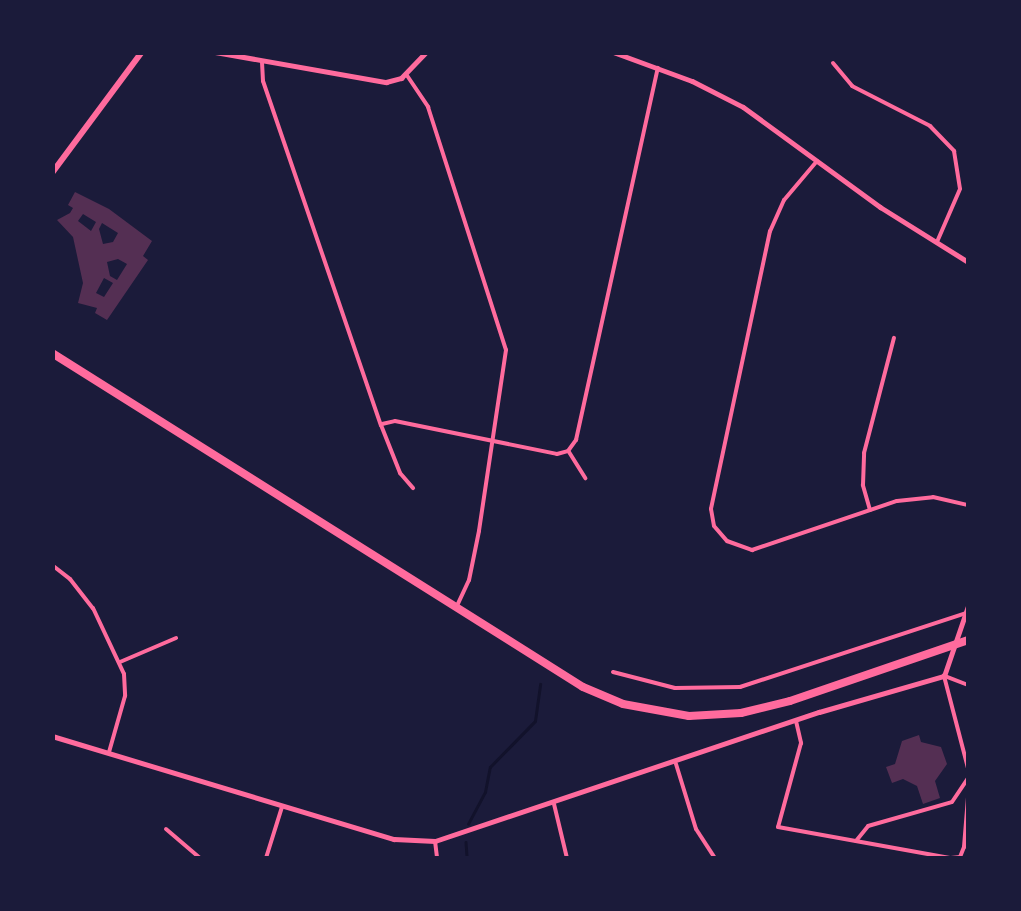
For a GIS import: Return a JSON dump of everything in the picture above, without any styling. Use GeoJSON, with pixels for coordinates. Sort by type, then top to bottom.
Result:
{"type":"FeatureCollection","features":[{"type":"Feature","properties":{"kind":"main road"},"geometry":{"type":"LineString","coordinates":[[52,173],[136,54]]}},
{"type":"Feature","properties":{"kind":"main road"},"geometry":{"type":"LineString","coordinates":[[52,352],[456,608],[603,696],[644,710],[689,716],[765,708],[968,640]]}},
{"type":"Feature","properties":{"kind":"street"},"geometry":{"type":"LineString","coordinates":[[215,52],[378,82],[406,74],[426,52]]}},
{"type":"Feature","properties":{"kind":"street"},"geometry":{"type":"LineString","coordinates":[[614,52],[658,67],[743,107],[968,262]]}},
{"type":"Feature","properties":{"kind":"street"},"geometry":{"type":"LineString","coordinates":[[262,62],[263,81],[381,425],[400,473],[412,488]]}},
{"type":"Feature","properties":{"kind":"street"},"geometry":{"type":"LineString","coordinates":[[833,63],[852,86],[930,126],[954,151],[960,188],[936,242]]}},
{"type":"Feature","properties":{"kind":"street"},"geometry":{"type":"LineString","coordinates":[[381,425],[395,421],[557,454],[568,451],[576,440],[658,67]]}},
{"type":"Feature","properties":{"kind":"street"},"geometry":{"type":"LineString","coordinates":[[406,74],[428,107],[506,350],[495,442],[469,580],[456,608]]}},
{"type":"Feature","properties":{"kind":"street"},"geometry":{"type":"LineString","coordinates":[[817,160],[784,200],[770,232],[712,518],[727,541],[752,550],[915,498],[968,504]]}},
{"type":"Feature","properties":{"kind":"street"},"geometry":{"type":"LineString","coordinates":[[870,510],[863,485],[864,453],[894,338]]}},
{"type":"Feature","properties":{"kind":"street"},"geometry":{"type":"LineString","coordinates":[[568,451],[585,478]]}},
{"type":"Feature","properties":{"kind":"street"},"geometry":{"type":"LineString","coordinates":[[52,566],[82,592],[120,662],[125,696],[109,752]]}},
{"type":"Feature","properties":{"kind":"street"},"geometry":{"type":"LineString","coordinates":[[967,610],[944,676],[968,768]]}},
{"type":"Feature","properties":{"kind":"street"},"geometry":{"type":"LineString","coordinates":[[613,672],[675,688],[740,686],[967,610]]}},
{"type":"Feature","properties":{"kind":"street"},"geometry":{"type":"LineString","coordinates":[[120,662],[176,638]]}},
{"type":"Feature","properties":{"kind":"street"},"geometry":{"type":"LineString","coordinates":[[52,736],[394,839],[436,841],[944,676],[968,685]]}},
{"type":"Feature","properties":{"kind":"street"},"geometry":{"type":"LineString","coordinates":[[796,721],[801,743],[778,827],[960,856],[968,797]]}},
{"type":"Feature","properties":{"kind":"street"},"geometry":{"type":"LineString","coordinates":[[676,764],[696,829],[715,858]]}},
{"type":"Feature","properties":{"kind":"street"},"geometry":{"type":"LineString","coordinates":[[856,841],[868,826],[952,802],[968,778]]}},
{"type":"Feature","properties":{"kind":"street"},"geometry":{"type":"LineString","coordinates":[[554,804],[568,858]]}},
{"type":"Feature","properties":{"kind":"street"},"geometry":{"type":"LineString","coordinates":[[266,858],[282,807]]}},
{"type":"Feature","properties":{"kind":"street"},"geometry":{"type":"LineString","coordinates":[[166,829],[200,858]]}},
{"type":"Feature","properties":{"kind":"street"},"geometry":{"type":"LineString","coordinates":[[436,841],[437,858]]}},
{"type":"Feature","properties":{"kind":"building"},"geometry":{"type":"Polygon","coordinates":[[[75,192],[109,209],[152,241],[143,256],[148,260],[107,320],[95,313],[97,308],[78,303],[83,283],[73,237],[57,220],[70,213],[73,208],[68,205],[75,192]],[[83,214],[78,221],[91,231],[96,222],[83,214]],[[102,223],[99,229],[103,244],[113,242],[118,233],[102,223]],[[118,259],[107,262],[110,276],[117,280],[127,264],[118,259]],[[104,278],[96,293],[104,297],[113,283],[104,278]]]}},
{"type":"Feature","properties":{"kind":"building"},"geometry":{"type":"Polygon","coordinates":[[[919,735],[921,742],[941,747],[947,764],[935,781],[940,798],[923,804],[917,786],[903,779],[892,783],[886,767],[895,764],[902,741],[919,735]]]}},
{"type":"Feature","properties":{"kind":"waterway"},"geometry":{"type":"LineString","coordinates":[[468,824],[485,792],[490,767],[535,721],[540,684]]}},
{"type":"Feature","properties":{"kind":"waterway"},"geometry":{"type":"LineString","coordinates":[[466,842],[467,858]]}}]}
